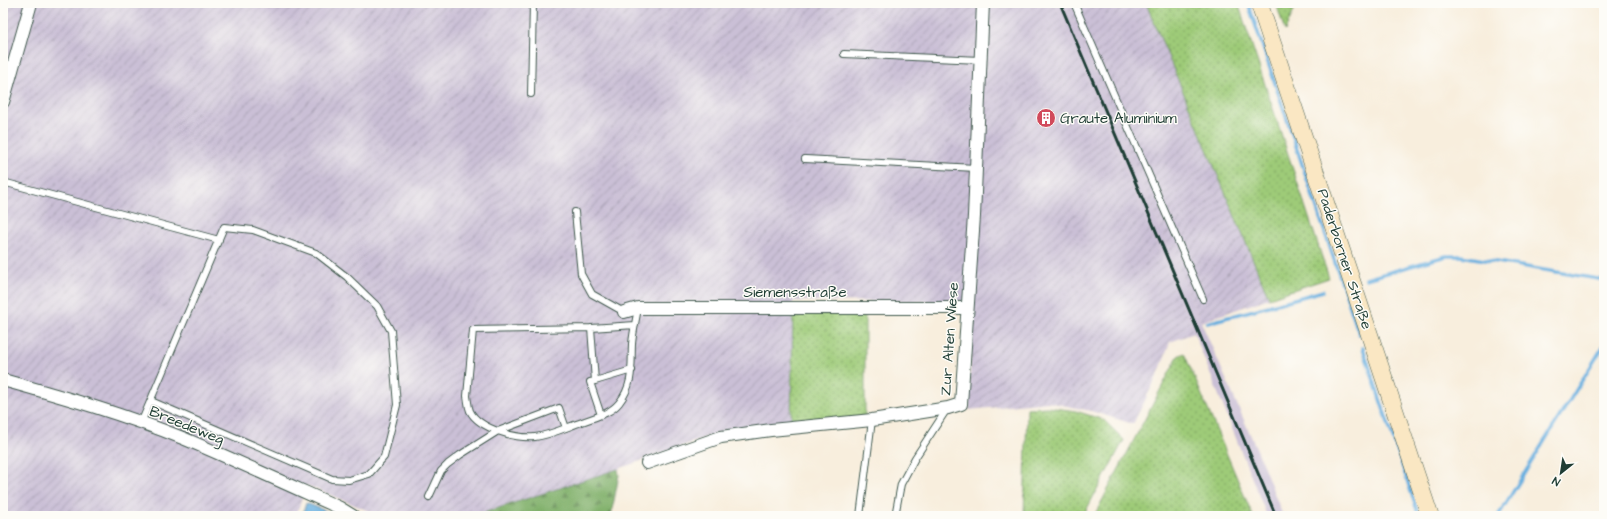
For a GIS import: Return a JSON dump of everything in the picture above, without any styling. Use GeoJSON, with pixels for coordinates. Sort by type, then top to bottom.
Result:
{"type":"FeatureCollection","features":[{"type":"Feature","properties":{"kind":"main road","name":"Paderborner Straße"},"geometry":{"type":"LineString","coordinates":[[1259,3],[1430,516]]}},
{"type":"Feature","properties":{"kind":"street"},"geometry":{"type":"LineString","coordinates":[[3,102],[31,3]]}},
{"type":"Feature","properties":{"kind":"street","name":"Zur Alten Wiese"},"geometry":{"type":"LineString","coordinates":[[647,463],[721,437],[771,430],[872,420],[948,408],[961,404],[974,216],[983,3]]}},
{"type":"Feature","properties":{"kind":"street","name":"Siemensstraße"},"geometry":{"type":"LineString","coordinates":[[624,312],[638,308],[967,308]]}},
{"type":"Feature","properties":{"kind":"street","name":"Breedeweg"},"geometry":{"type":"LineString","coordinates":[[3,380],[45,391],[141,423],[199,446],[340,508],[353,516]]}},
{"type":"Feature","properties":{"kind":"lane"},"geometry":{"type":"LineString","coordinates":[[531,94],[533,3]]}},
{"type":"Feature","properties":{"kind":"lane"},"geometry":{"type":"LineString","coordinates":[[1074,3],[1203,300]]}},
{"type":"Feature","properties":{"kind":"lane"},"geometry":{"type":"LineString","coordinates":[[844,54],[980,60]]}},
{"type":"Feature","properties":{"kind":"lane"},"geometry":{"type":"LineString","coordinates":[[805,159],[976,168]]}},
{"type":"Feature","properties":{"kind":"lane"},"geometry":{"type":"LineString","coordinates":[[3,182],[219,240]]}},
{"type":"Feature","properties":{"kind":"lane"},"geometry":{"type":"LineString","coordinates":[[575,212],[582,274],[592,294],[624,312]]}},
{"type":"Feature","properties":{"kind":"lane"},"geometry":{"type":"LineString","coordinates":[[141,423],[224,227],[253,230],[316,253],[348,277],[377,306],[391,331],[397,405],[384,456],[368,474],[349,480],[332,479],[151,401]]}},
{"type":"Feature","properties":{"kind":"lane"},"geometry":{"type":"LineString","coordinates":[[635,326],[473,330],[467,396],[468,406],[476,419],[498,431],[520,437],[551,434],[610,411],[620,402],[629,386],[632,370],[632,344],[635,326],[638,308]]}},
{"type":"Feature","properties":{"kind":"lane"},"geometry":{"type":"LineString","coordinates":[[591,328],[595,381]]}},
{"type":"Feature","properties":{"kind":"lane"},"geometry":{"type":"LineString","coordinates":[[601,415],[590,382],[632,370]]}},
{"type":"Feature","properties":{"kind":"lane"},"geometry":{"type":"LineString","coordinates":[[430,497],[439,476],[446,466],[460,455],[498,431],[559,408],[566,428]]}},
{"type":"Feature","properties":{"kind":"lane"},"geometry":{"type":"LineString","coordinates":[[896,516],[901,484],[915,458],[948,408]]}},
{"type":"Feature","properties":{"kind":"lane"},"geometry":{"type":"LineString","coordinates":[[860,516],[872,420]]}},
{"type":"Feature","properties":{"kind":"shaded area"},"geometry":{"type":"Polygon","coordinates":[[[3,3],[1055,3],[1194,333],[1170,342],[1160,370],[1133,424],[1091,411],[1048,402],[969,410],[972,302],[793,301],[791,424],[721,432],[618,469],[474,516],[381,516],[306,485],[296,516],[3,516],[3,3]]]}},
{"type":"Feature","properties":{"kind":"shaded area"},"geometry":{"type":"Polygon","coordinates":[[[1055,3],[1065,3],[1258,452],[1283,516],[1267,516],[1194,333],[1055,3]]]}},
{"type":"Feature","properties":{"kind":"shaded area"},"geometry":{"type":"Polygon","coordinates":[[[1065,3],[1146,3],[1269,298],[1201,322],[1065,3]]]}},
{"type":"Feature","properties":{"kind":"green space"},"geometry":{"type":"Polygon","coordinates":[[[1146,3],[1238,3],[1329,278],[1269,298],[1146,3]]]}},
{"type":"Feature","properties":{"kind":"green space"},"geometry":{"type":"Polygon","coordinates":[[[1276,3],[1297,3],[1285,31],[1276,3]]]}},
{"type":"Feature","properties":{"kind":"green space"},"geometry":{"type":"Polygon","coordinates":[[[865,313],[865,417],[791,424],[793,314],[865,313]]]}},
{"type":"Feature","properties":{"kind":"green space"},"geometry":{"type":"Polygon","coordinates":[[[1184,353],[1253,516],[1094,516],[1178,356],[1184,353]]]}},
{"type":"Feature","properties":{"kind":"green space"},"geometry":{"type":"Polygon","coordinates":[[[1048,407],[1076,411],[1104,420],[1124,440],[1083,516],[1024,516],[1027,408],[1048,407]]]}},
{"type":"Feature","properties":{"kind":"green space"},"geometry":{"type":"Polygon","coordinates":[[[618,469],[619,475],[611,516],[474,516],[618,469]]]}},
{"type":"Feature","properties":{"kind":"water"},"geometry":{"type":"Polygon","coordinates":[[[306,503],[334,514],[336,516],[302,516],[306,503]]]}},
{"type":"Feature","properties":{"kind":"waterway"},"geometry":{"type":"LineString","coordinates":[[1248,3],[1359,334]]}},
{"type":"Feature","properties":{"kind":"waterway"},"geometry":{"type":"LineString","coordinates":[[1366,279],[1446,256],[1461,256],[1604,280]]}},
{"type":"Feature","properties":{"kind":"waterway"},"geometry":{"type":"LineString","coordinates":[[1207,323],[1323,291]]}},
{"type":"Feature","properties":{"kind":"waterway"},"geometry":{"type":"LineString","coordinates":[[1498,516],[1604,345]]}},
{"type":"Feature","properties":{"kind":"waterway"},"geometry":{"type":"LineString","coordinates":[[1363,348],[1419,516]]}},
{"type":"Feature","properties":{"kind":"railway"},"geometry":{"type":"LineString","coordinates":[[1060,3],[1276,516]]}},
{"type":"Feature","properties":{"kind":"place","name":"Graute Aluminium"},"geometry":{"type":"Point","coordinates":[1046,118]}}]}
